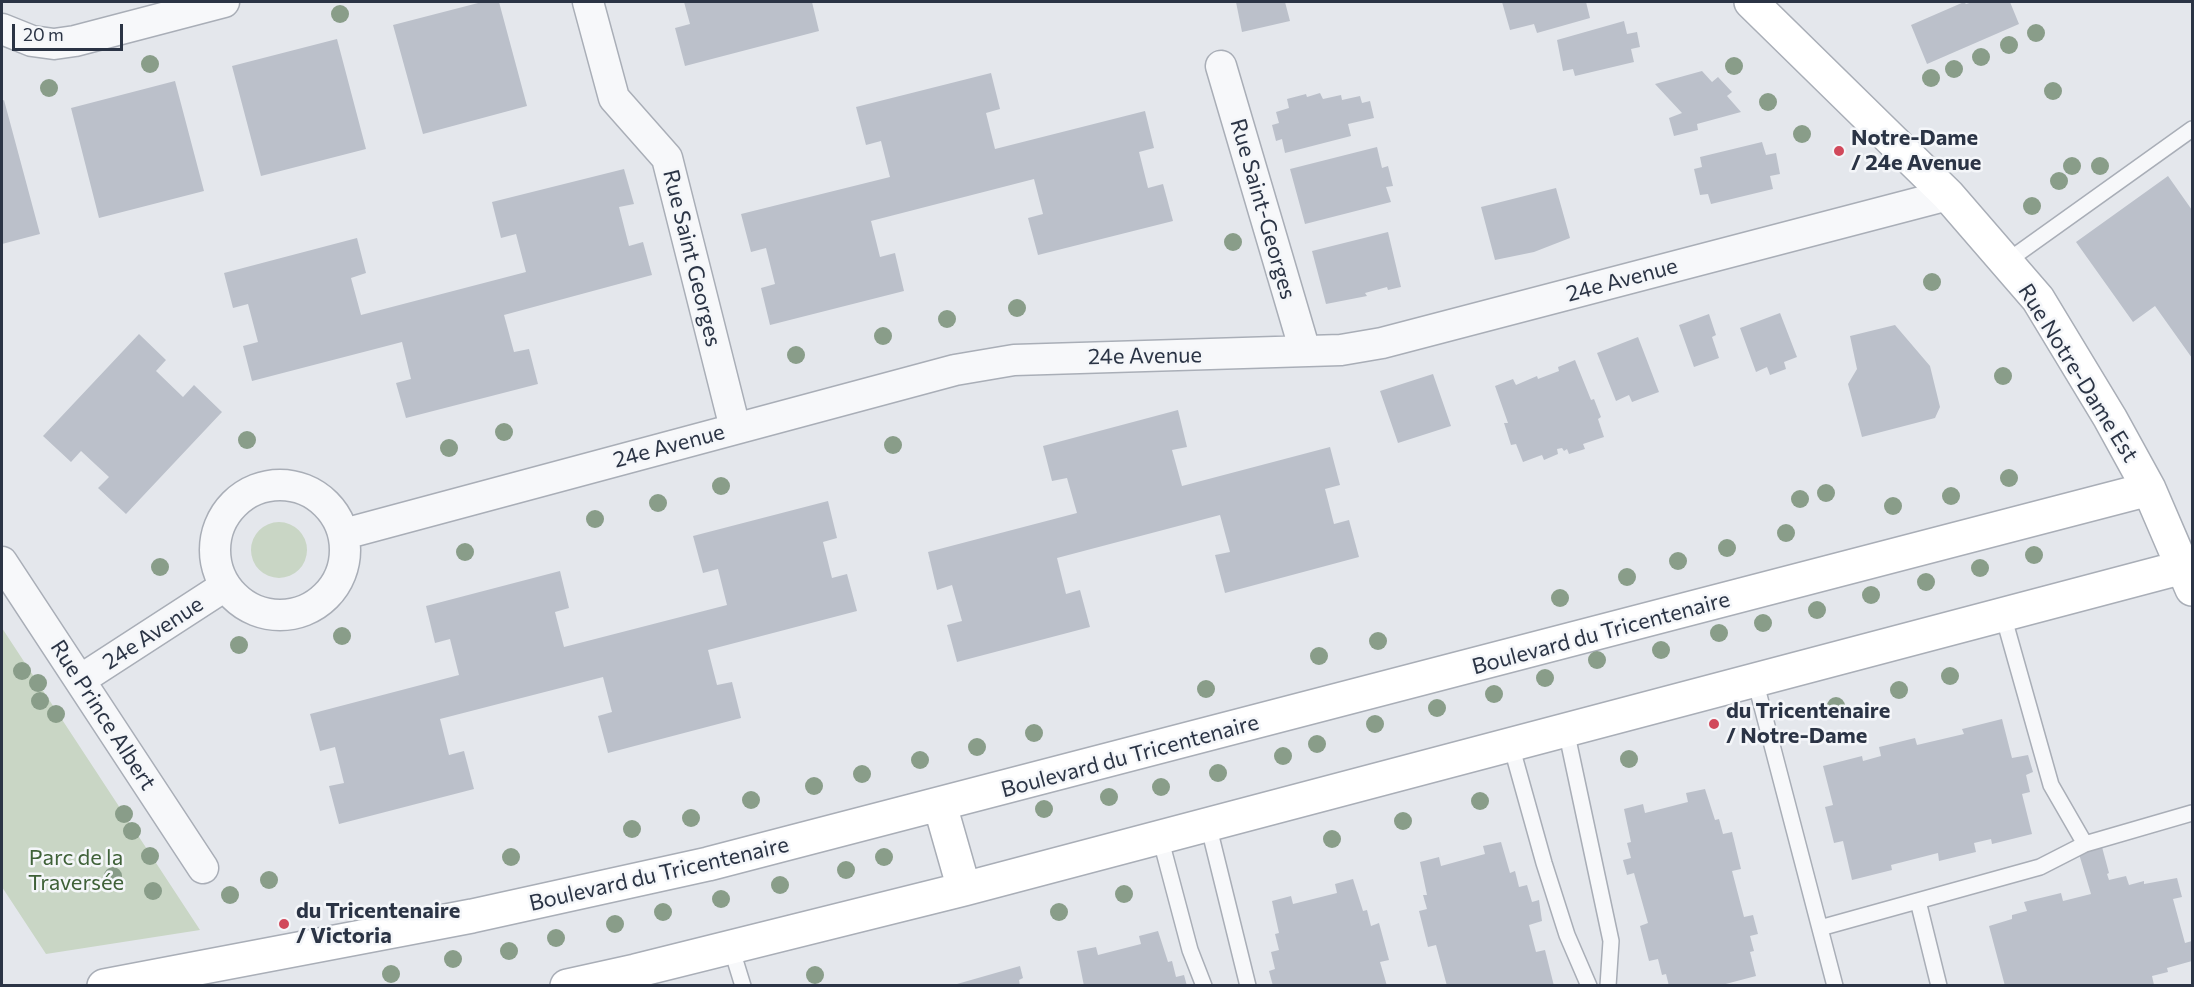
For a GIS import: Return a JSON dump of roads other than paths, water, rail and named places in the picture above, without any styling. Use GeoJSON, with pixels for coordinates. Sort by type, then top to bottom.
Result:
{"type":"FeatureCollection","features":[{"type":"Feature","properties":{"kind":"street"},"geometry":{"type":"LineString","coordinates":[[2,29],[32,41],[54,44],[75,41],[224,2]]}},
{"type":"Feature","properties":{"kind":"street","name":"Rue Saint Georges"},"geometry":{"type":"LineString","coordinates":[[588,2],[614,98],[667,158],[735,428]]}},
{"type":"Feature","properties":{"kind":"street","name":"Rue Notre-Dame Est"},"geometry":{"type":"LineString","coordinates":[[1751,2],[1948,195],[2038,299],[2110,418],[2149,489],[2188,578]]}},
{"type":"Feature","properties":{"kind":"street","name":"Rue Saint-Georges"},"geometry":{"type":"LineString","coordinates":[[1221,66],[1305,351]]}},
{"type":"Feature","properties":{"kind":"street","name":"24e Avenue"},"geometry":{"type":"LineString","coordinates":[[344,534],[955,370],[1014,360],[1341,350],[1382,344],[1948,195]]}},
{"type":"Feature","properties":{"kind":"street","name":"24e Avenue"},"geometry":{"type":"LineString","coordinates":[[276,485],[299,487],[319,497],[335,513],[344,534],[346,554],[344,564],[331,592],[315,605],[297,613],[277,615],[256,611],[239,601],[225,586],[216,565],[215,542],[222,520],[236,502],[254,490],[276,485]]}},
{"type":"Feature","properties":{"kind":"street","name":"Boulevard du Tricentenaire"},"geometry":{"type":"LineString","coordinates":[[104,986],[472,916],[590,892],[708,864],[2149,489]]}},
{"type":"Feature","properties":{"kind":"street","name":"Rue Prince Albert"},"geometry":{"type":"LineString","coordinates":[[2,562],[203,868]]}},
{"type":"Feature","properties":{"kind":"street"},"geometry":{"type":"LineString","coordinates":[[567,986],[964,889],[2003,615],[2188,578]]}},
{"type":"Feature","properties":{"kind":"street","name":"24e Avenue"},"geometry":{"type":"LineString","coordinates":[[80,680],[225,586]]}},
{"type":"Feature","properties":{"kind":"street"},"geometry":{"type":"LineString","coordinates":[[940,805],[964,889]]}},
{"type":"Feature","properties":{"kind":"lane"},"geometry":{"type":"LineString","coordinates":[[2006,262],[2193,129]]}},
{"type":"Feature","properties":{"kind":"lane"},"geometry":{"type":"LineString","coordinates":[[2003,615],[2051,785],[2085,844]]}},
{"type":"Feature","properties":{"kind":"lane"},"geometry":{"type":"LineString","coordinates":[[1755,680],[1835,986]]}},
{"type":"Feature","properties":{"kind":"lane"},"geometry":{"type":"LineString","coordinates":[[1566,730],[1611,941],[1608,986]]}},
{"type":"Feature","properties":{"kind":"lane"},"geometry":{"type":"LineString","coordinates":[[1510,745],[1567,935],[1589,986]]}},
{"type":"Feature","properties":{"kind":"lane"},"geometry":{"type":"LineString","coordinates":[[1820,928],[2040,867],[2085,844],[2193,813]]}},
{"type":"Feature","properties":{"kind":"lane"},"geometry":{"type":"LineString","coordinates":[[1208,824],[1248,986]]}},
{"type":"Feature","properties":{"kind":"lane"},"geometry":{"type":"LineString","coordinates":[[1160,837],[1190,950],[1204,986]]}},
{"type":"Feature","properties":{"kind":"lane"},"geometry":{"type":"LineString","coordinates":[[1918,901],[1939,986]]}},
{"type":"Feature","properties":{"kind":"lane"},"geometry":{"type":"LineString","coordinates":[[731,947],[743,986]]}},
{"type":"Feature","properties":{"kind":"place","name":"Notre-Dame / 24e Avenue"},"geometry":{"type":"Point","coordinates":[1839,151]}},
{"type":"Feature","properties":{"kind":"place","name":"du Tricentenaire / Notre-Dame"},"geometry":{"type":"Point","coordinates":[1714,724]}},
{"type":"Feature","properties":{"kind":"place","name":"du Tricentenaire / Victoria"},"geometry":{"type":"Point","coordinates":[284,924]}},
{"type":"Feature","properties":{"kind":"park label","name":"Parc de la Traversée"},"geometry":{"type":"Point","coordinates":[76,870]}}]}
